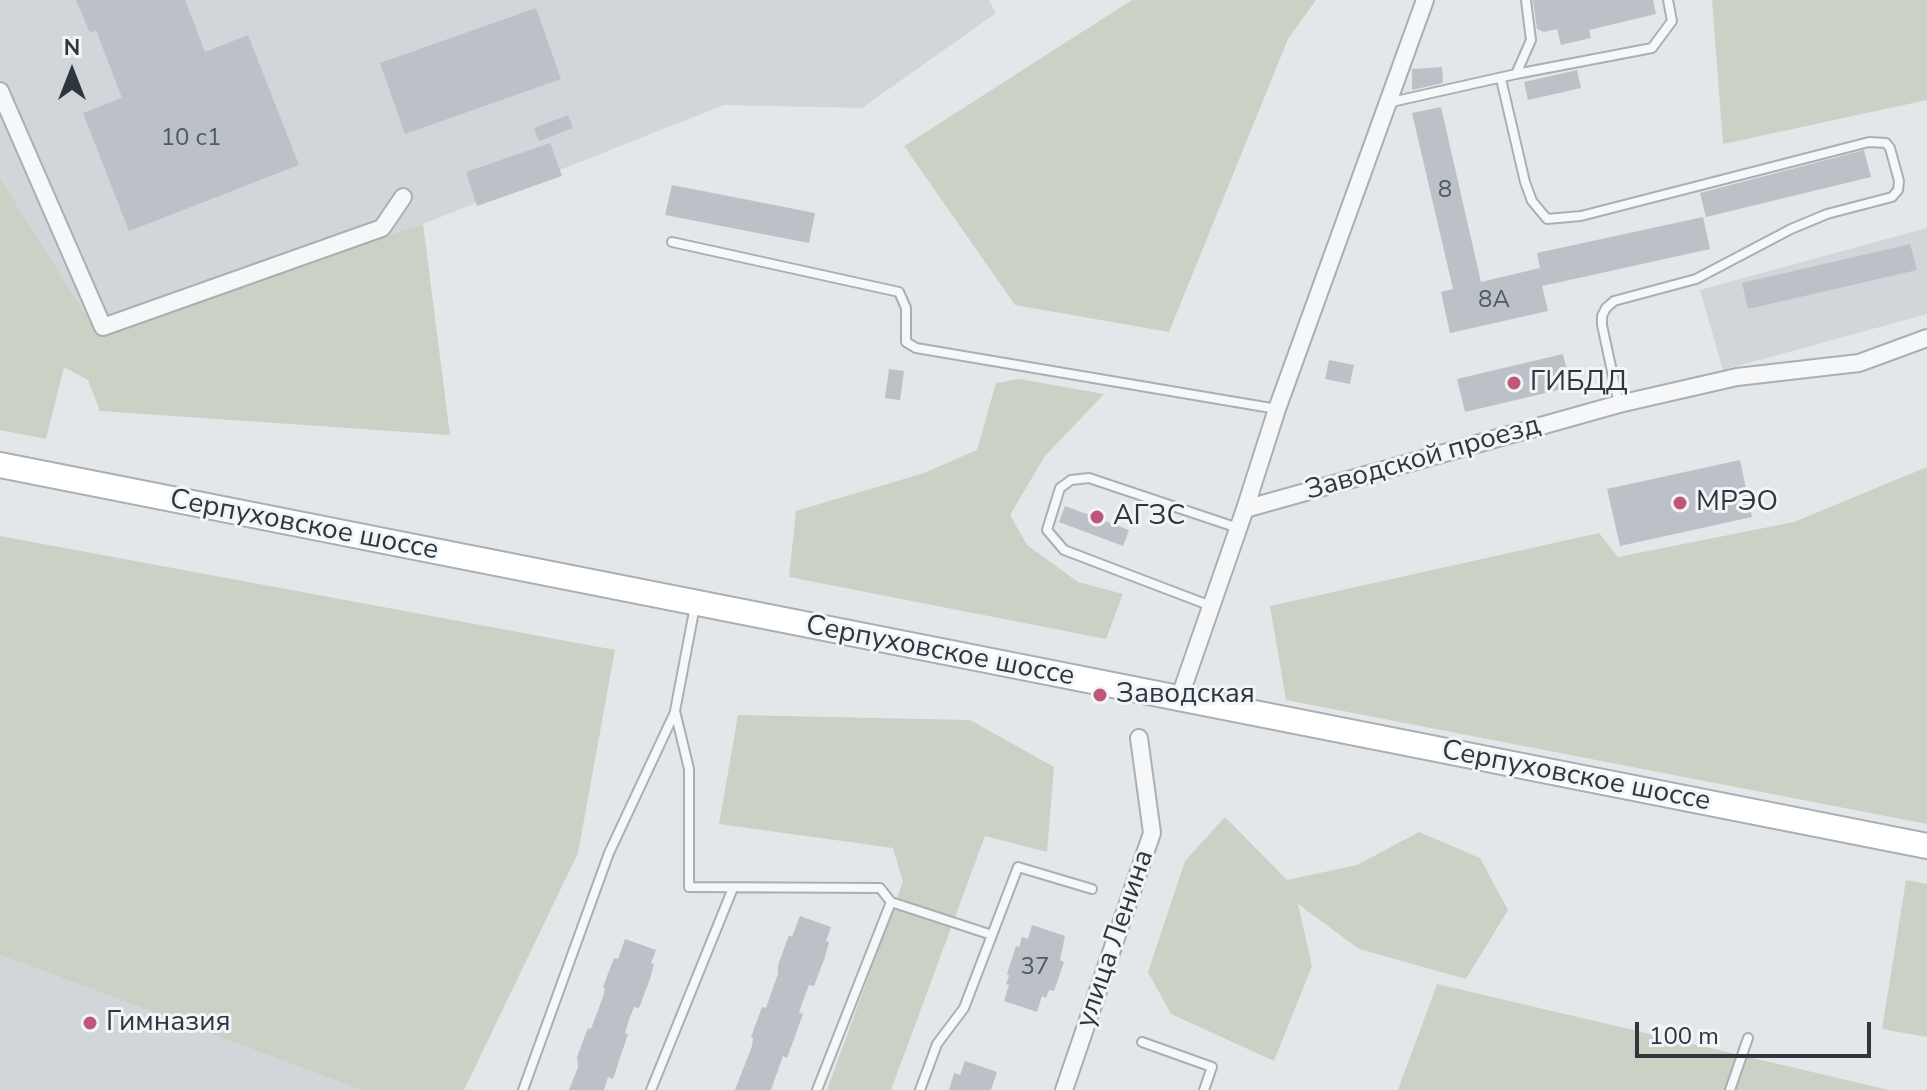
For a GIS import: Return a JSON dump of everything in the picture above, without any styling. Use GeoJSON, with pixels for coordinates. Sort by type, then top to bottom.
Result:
{"type":"FeatureCollection","features":[{"type":"Feature","properties":{"kind":"main road","name":"Серпуховское шоссе"},"geometry":{"type":"LineString","coordinates":[[0,465],[1927,846]]}},
{"type":"Feature","properties":{"kind":"street"},"geometry":{"type":"LineString","coordinates":[[1179,699],[1277,409],[1425,0]]}},
{"type":"Feature","properties":{"kind":"street"},"geometry":{"type":"LineString","coordinates":[[0,91],[103,327],[382,228],[403,197]]}},
{"type":"Feature","properties":{"kind":"street","name":"Заводской проезд"},"geometry":{"type":"LineString","coordinates":[[1245,509],[1619,404],[1737,377],[1859,363],[1927,338]]}},
{"type":"Feature","properties":{"kind":"street","name":"улица Ленина"},"geometry":{"type":"LineString","coordinates":[[1064,1090],[1152,833],[1139,738]]}},
{"type":"Feature","properties":{"kind":"lane"},"geometry":{"type":"LineString","coordinates":[[1516,74],[1531,40],[1526,0]]}},
{"type":"Feature","properties":{"kind":"lane"},"geometry":{"type":"LineString","coordinates":[[1386,103],[1652,48],[1672,21],[1668,0]]}},
{"type":"Feature","properties":{"kind":"lane"},"geometry":{"type":"LineString","coordinates":[[1501,79],[1525,182],[1532,201],[1547,219],[1581,216],[1869,142],[1886,143],[1890,148],[1899,181],[1898,190],[1892,197],[1827,214],[1791,229],[1696,279],[1614,301],[1606,308],[1602,325],[1619,404]]}},
{"type":"Feature","properties":{"kind":"lane"},"geometry":{"type":"LineString","coordinates":[[672,242],[899,292],[906,308],[906,342],[916,348],[1277,409]]}},
{"type":"Feature","properties":{"kind":"lane"},"geometry":{"type":"LineString","coordinates":[[1211,606],[1064,550],[1047,530],[1060,488],[1071,480],[1089,478],[1239,528]]}},
{"type":"Feature","properties":{"kind":"lane"},"geometry":{"type":"LineString","coordinates":[[523,1090],[609,853],[675,711],[695,603]]}},
{"type":"Feature","properties":{"kind":"lane"},"geometry":{"type":"LineString","coordinates":[[675,711],[689,769],[689,887],[880,888],[891,902],[992,935]]}},
{"type":"Feature","properties":{"kind":"lane"},"geometry":{"type":"LineString","coordinates":[[920,1090],[937,1044],[964,1008],[1018,867],[1092,889]]}},
{"type":"Feature","properties":{"kind":"lane"},"geometry":{"type":"LineString","coordinates":[[651,1090],[733,888]]}},
{"type":"Feature","properties":{"kind":"lane"},"geometry":{"type":"LineString","coordinates":[[817,1090],[891,902]]}},
{"type":"Feature","properties":{"kind":"lane"},"geometry":{"type":"LineString","coordinates":[[1730,1090],[1748,1038]]}},
{"type":"Feature","properties":{"kind":"lane"},"geometry":{"type":"LineString","coordinates":[[1142,1042],[1212,1067],[1204,1090]]}},
{"type":"Feature","properties":{"kind":"shaded area"},"geometry":{"type":"Polygon","coordinates":[[[0,0],[989,0],[996,13],[862,108],[724,105],[423,224],[95,329],[0,178],[0,0]]]}},
{"type":"Feature","properties":{"kind":"shaded area"},"geometry":{"type":"Polygon","coordinates":[[[1132,0],[1316,0],[1288,39],[1169,332],[1015,305],[904,146],[1132,0]]]}},
{"type":"Feature","properties":{"kind":"shaded area"},"geometry":{"type":"Polygon","coordinates":[[[1712,0],[1927,0],[1927,100],[1723,144],[1712,0]]]}},
{"type":"Feature","properties":{"kind":"shaded area"},"geometry":{"type":"Polygon","coordinates":[[[0,178],[95,329],[423,224],[450,435],[100,411],[88,380],[64,367],[46,439],[0,430],[0,178]]]}},
{"type":"Feature","properties":{"kind":"shaded area"},"geometry":{"type":"Polygon","coordinates":[[[1927,228],[1927,314],[1723,370],[1700,290],[1927,228]]]}},
{"type":"Feature","properties":{"kind":"shaded area"},"geometry":{"type":"Polygon","coordinates":[[[1019,379],[1104,394],[1045,456],[1010,515],[1027,545],[1078,582],[1123,594],[1106,639],[789,577],[796,511],[924,473],[977,450],[996,383],[1019,379]]]}},
{"type":"Feature","properties":{"kind":"shaded area"},"geometry":{"type":"Polygon","coordinates":[[[1927,467],[1927,824],[1286,700],[1270,606],[1599,533],[1618,557],[1794,522],[1927,467]]]}},
{"type":"Feature","properties":{"kind":"shaded area"},"geometry":{"type":"Polygon","coordinates":[[[0,536],[615,650],[578,853],[464,1090],[361,1090],[0,955],[0,536]]]}},
{"type":"Feature","properties":{"kind":"shaded area"},"geometry":{"type":"Polygon","coordinates":[[[738,715],[970,720],[1054,767],[1047,852],[985,836],[891,1090],[827,1090],[903,882],[893,848],[719,824],[738,715]]]}},
{"type":"Feature","properties":{"kind":"shaded area"},"geometry":{"type":"Polygon","coordinates":[[[1225,817],[1287,880],[1357,865],[1419,832],[1480,858],[1508,910],[1466,979],[1359,949],[1298,904],[1312,966],[1274,1061],[1171,1014],[1148,972],[1185,861],[1225,817]]]}},
{"type":"Feature","properties":{"kind":"shaded area"},"geometry":{"type":"Polygon","coordinates":[[[1906,880],[1927,884],[1927,1037],[1882,1029],[1906,880]]]}},
{"type":"Feature","properties":{"kind":"shaded area","name":"Гимназия"},"geometry":{"type":"Polygon","coordinates":[[[0,955],[361,1090],[0,1090],[0,955]]]}},
{"type":"Feature","properties":{"kind":"shaded area"},"geometry":{"type":"Polygon","coordinates":[[[1437,984],[1889,1090],[1398,1090],[1437,984]]]}},
{"type":"Feature","properties":{"kind":"building"},"geometry":{"type":"Polygon","coordinates":[[[76,0],[185,0],[205,52],[248,35],[299,165],[129,231],[83,113],[122,98],[96,30],[90,33],[76,0]]]}},
{"type":"Feature","properties":{"kind":"building"},"geometry":{"type":"Polygon","coordinates":[[[1533,0],[1653,0],[1656,14],[1589,30],[1591,38],[1561,45],[1557,29],[1544,32],[1537,29],[1533,0]]]}},
{"type":"Feature","properties":{"kind":"building"},"geometry":{"type":"Polygon","coordinates":[[[536,8],[561,79],[405,134],[380,63],[536,8]]]}},
{"type":"Feature","properties":{"kind":"building"},"geometry":{"type":"Polygon","coordinates":[[[1442,67],[1443,83],[1412,90],[1412,69],[1442,67]]]}},
{"type":"Feature","properties":{"kind":"building"},"geometry":{"type":"Polygon","coordinates":[[[1577,70],[1581,88],[1528,100],[1524,82],[1577,70]]]}},
{"type":"Feature","properties":{"kind":"building"},"geometry":{"type":"Polygon","coordinates":[[[1441,107],[1481,282],[1540,268],[1537,253],[1703,217],[1710,249],[1542,286],[1548,311],[1450,333],[1441,292],[1453,289],[1412,113],[1441,107]]]}},
{"type":"Feature","properties":{"kind":"building"},"geometry":{"type":"Polygon","coordinates":[[[568,115],[573,128],[539,141],[534,128],[568,115]]]}},
{"type":"Feature","properties":{"kind":"building"},"geometry":{"type":"Polygon","coordinates":[[[550,143],[562,176],[477,206],[466,172],[550,143]]]}},
{"type":"Feature","properties":{"kind":"building"},"geometry":{"type":"Polygon","coordinates":[[[1864,150],[1871,177],[1706,217],[1700,193],[1864,150]]]}},
{"type":"Feature","properties":{"kind":"building"},"geometry":{"type":"Polygon","coordinates":[[[672,185],[815,213],[809,243],[665,215],[672,185]]]}},
{"type":"Feature","properties":{"kind":"building"},"geometry":{"type":"Polygon","coordinates":[[[1910,244],[1917,270],[1748,309],[1742,283],[1910,244]]]}},
{"type":"Feature","properties":{"kind":"building","name":"ГИБДД"},"geometry":{"type":"Polygon","coordinates":[[[1563,354],[1571,387],[1465,412],[1457,379],[1563,354]]]}},
{"type":"Feature","properties":{"kind":"building"},"geometry":{"type":"Polygon","coordinates":[[[1329,360],[1354,365],[1350,384],[1325,379],[1329,360]]]}},
{"type":"Feature","properties":{"kind":"building"},"geometry":{"type":"Polygon","coordinates":[[[889,369],[904,371],[900,400],[885,398],[889,369]]]}},
{"type":"Feature","properties":{"kind":"building","name":"МРЭО"},"geometry":{"type":"Polygon","coordinates":[[[1740,460],[1752,517],[1620,546],[1607,489],[1740,460]]]}},
{"type":"Feature","properties":{"kind":"building"},"geometry":{"type":"Polygon","coordinates":[[[1065,506],[1129,530],[1123,546],[1059,522],[1065,506]]]}},
{"type":"Feature","properties":{"kind":"building"},"geometry":{"type":"Polygon","coordinates":[[[800,916],[831,927],[825,957],[814,986],[809,985],[799,1012],[803,1014],[771,1090],[735,1090],[752,1046],[751,1037],[762,1007],[766,1008],[789,935],[792,937],[800,916]]]}},
{"type":"Feature","properties":{"kind":"building"},"geometry":{"type":"Polygon","coordinates":[[[1032,925],[1065,936],[1060,960],[1064,962],[1054,991],[1049,990],[1046,998],[1042,996],[1037,1012],[1004,1001],[1009,985],[1006,984],[1007,974],[1016,946],[1019,947],[1022,937],[1028,939],[1032,925]]]}},
{"type":"Feature","properties":{"kind":"building"},"geometry":{"type":"Polygon","coordinates":[[[625,939],[656,950],[639,1008],[634,1007],[629,1020],[625,1033],[628,1034],[613,1079],[608,1077],[604,1090],[569,1090],[578,1067],[577,1057],[603,997],[603,987],[614,958],[618,959],[625,939]]]}},
{"type":"Feature","properties":{"kind":"building"},"geometry":{"type":"Polygon","coordinates":[[[965,1061],[997,1072],[991,1090],[949,1090],[954,1073],[960,1075],[965,1061]]]}},
{"type":"Feature","properties":{"kind":"place","name":"ГИБДД"},"geometry":{"type":"Point","coordinates":[1514,383]}},
{"type":"Feature","properties":{"kind":"place","name":"МРЭО"},"geometry":{"type":"Point","coordinates":[1680,503]}},
{"type":"Feature","properties":{"kind":"place","name":"АГЗС"},"geometry":{"type":"Point","coordinates":[1097,517]}},
{"type":"Feature","properties":{"kind":"place","name":"Заводская"},"geometry":{"type":"Point","coordinates":[1100,695]}},
{"type":"Feature","properties":{"kind":"place","name":"Гимназия"},"geometry":{"type":"Point","coordinates":[90,1023]}}]}
